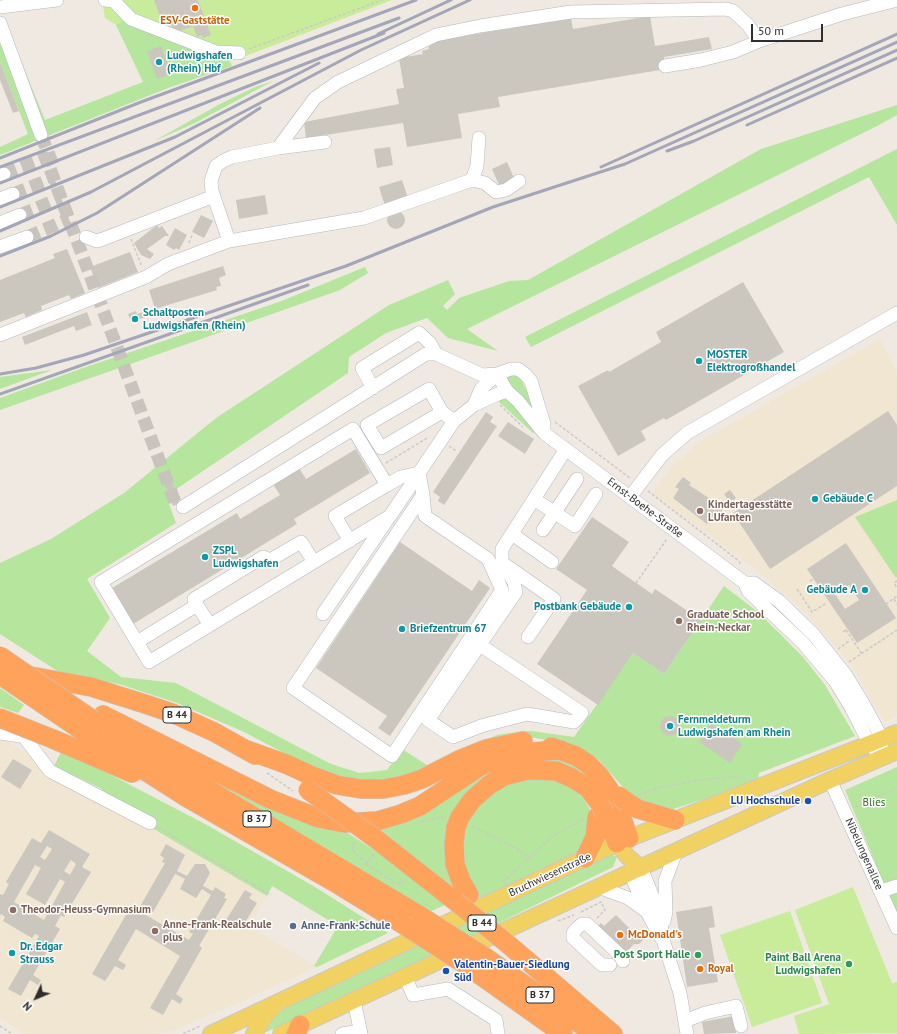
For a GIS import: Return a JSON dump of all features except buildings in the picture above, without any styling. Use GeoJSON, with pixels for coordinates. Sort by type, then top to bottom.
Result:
{"type":"FeatureCollection","features":[{"type":"Feature","properties":{"kind":"highway","name":"B 37"},"geometry":{"type":"LineString","coordinates":[[0,656],[91,721],[186,797],[334,882],[404,925],[466,965],[563,1034]]}},
{"type":"Feature","properties":{"kind":"highway","name":"B 37"},"geometry":{"type":"LineString","coordinates":[[0,674],[91,721],[422,917],[485,957],[594,1034]]}},
{"type":"Feature","properties":{"kind":"highway","name":"B 44"},"geometry":{"type":"LineString","coordinates":[[0,674],[25,674],[68,682],[135,700],[172,713],[214,732],[275,767],[308,790],[370,843],[462,898],[533,964],[613,1034]]}},
{"type":"Feature","properties":{"kind":"highway"},"geometry":{"type":"LineString","coordinates":[[0,718],[186,797]]}},
{"type":"Feature","properties":{"kind":"highway"},"geometry":{"type":"LineString","coordinates":[[91,721],[270,799],[318,818],[344,823],[377,821],[401,814],[420,806],[479,767],[498,759],[518,753],[561,750]]}},
{"type":"Feature","properties":{"kind":"highway"},"geometry":{"type":"LineString","coordinates":[[244,749],[286,764],[324,781],[349,788],[383,789],[404,785],[428,776],[475,752],[510,743],[539,742],[561,750],[588,764],[599,775],[623,841]]}},
{"type":"Feature","properties":{"kind":"highway"},"geometry":{"type":"LineString","coordinates":[[462,898],[461,881],[455,864],[454,844],[460,822],[468,805],[483,790],[495,780],[515,772],[540,770],[556,771],[572,778],[610,804],[638,809],[675,820]]}},
{"type":"Feature","properties":{"kind":"highway"},"geometry":{"type":"LineString","coordinates":[[585,858],[610,804]]}},
{"type":"Feature","properties":{"kind":"highway"},"geometry":{"type":"LineString","coordinates":[[505,992],[543,1034]]}},
{"type":"Feature","properties":{"kind":"main road","name":"Bruchwiesenstraße"},"geometry":{"type":"LineString","coordinates":[[218,1031],[275,1004],[338,968],[623,841],[897,733]]}},
{"type":"Feature","properties":{"kind":"main road"},"geometry":{"type":"LineString","coordinates":[[281,1034],[298,1030],[354,1000],[405,976],[830,780],[897,751]]}},
{"type":"Feature","properties":{"kind":"main road"},"geometry":{"type":"LineString","coordinates":[[623,841],[636,870]]}},
{"type":"Feature","properties":{"kind":"main road"},"geometry":{"type":"LineString","coordinates":[[254,1034],[263,1018],[275,1004]]}},
{"type":"Feature","properties":{"kind":"main road"},"geometry":{"type":"LineString","coordinates":[[218,1031],[246,1034]]}},
{"type":"Feature","properties":{"kind":"street"},"geometry":{"type":"LineString","coordinates":[[0,7],[57,0]]}},
{"type":"Feature","properties":{"kind":"street"},"geometry":{"type":"LineString","coordinates":[[665,66],[701,60],[733,52],[857,5],[897,0]]}},
{"type":"Feature","properties":{"kind":"street"},"geometry":{"type":"LineString","coordinates":[[110,1],[131,19],[216,52],[240,53]]}},
{"type":"Feature","properties":{"kind":"street"},"geometry":{"type":"LineString","coordinates":[[278,148],[315,98],[338,82],[436,35],[480,26],[571,12],[726,9],[733,11],[748,25],[759,41]]}},
{"type":"Feature","properties":{"kind":"street"},"geometry":{"type":"LineString","coordinates":[[0,23],[41,135]]}},
{"type":"Feature","properties":{"kind":"street"},"geometry":{"type":"LineString","coordinates":[[472,180],[477,166],[480,138]]}},
{"type":"Feature","properties":{"kind":"street"},"geometry":{"type":"LineString","coordinates":[[229,241],[212,186],[213,174],[216,166],[223,161],[278,148],[326,142]]}},
{"type":"Feature","properties":{"kind":"street"},"geometry":{"type":"LineString","coordinates":[[0,335],[146,277],[168,264],[229,241],[364,218],[472,180],[485,183],[496,192],[506,190],[520,181]]}},
{"type":"Feature","properties":{"kind":"street"},"geometry":{"type":"LineString","coordinates":[[0,199],[13,194]]}},
{"type":"Feature","properties":{"kind":"street"},"geometry":{"type":"LineString","coordinates":[[86,237],[97,241],[175,211],[216,200]]}},
{"type":"Feature","properties":{"kind":"street"},"geometry":{"type":"LineString","coordinates":[[0,223],[20,215]]}},
{"type":"Feature","properties":{"kind":"street"},"geometry":{"type":"LineString","coordinates":[[0,247],[27,237]]}},
{"type":"Feature","properties":{"kind":"street"},"geometry":{"type":"LineString","coordinates":[[630,497],[662,455],[686,433],[897,313]]}},
{"type":"Feature","properties":{"kind":"street"},"geometry":{"type":"LineString","coordinates":[[373,388],[362,368],[419,333],[430,343],[436,354]]}},
{"type":"Feature","properties":{"kind":"street"},"geometry":{"type":"LineString","coordinates":[[183,506],[426,354],[436,354],[482,375],[497,374],[511,368],[527,371],[544,424],[544,433]]}},
{"type":"Feature","properties":{"kind":"street"},"geometry":{"type":"LineString","coordinates":[[474,405],[481,389],[497,374]]}},
{"type":"Feature","properties":{"kind":"street","name":"Ernst-Boehe-Straße"},"geometry":{"type":"LineString","coordinates":[[497,374],[507,391],[518,401],[544,433],[745,583],[748,592],[775,606],[804,643],[840,674],[868,711],[875,741],[882,757]]}},
{"type":"Feature","properties":{"kind":"street"},"geometry":{"type":"LineString","coordinates":[[442,412],[381,448],[367,425],[429,389],[442,412],[454,421]]}},
{"type":"Feature","properties":{"kind":"street"},"geometry":{"type":"LineString","coordinates":[[323,614],[454,421],[474,405],[507,391]]}},
{"type":"Feature","properties":{"kind":"street"},"geometry":{"type":"LineString","coordinates":[[387,485],[353,429],[101,582],[149,662],[390,516]]}},
{"type":"Feature","properties":{"kind":"street"},"geometry":{"type":"LineString","coordinates":[[480,645],[582,713],[574,722],[527,714],[481,726],[453,738],[428,720],[516,592],[514,582],[502,562],[502,549],[566,449]]}},
{"type":"Feature","properties":{"kind":"street"},"geometry":{"type":"LineString","coordinates":[[350,541],[335,516],[401,477],[420,473]]}},
{"type":"Feature","properties":{"kind":"street"},"geometry":{"type":"LineString","coordinates":[[420,473],[423,495],[425,516],[488,559],[502,590],[392,756],[293,688],[423,495]]}},
{"type":"Feature","properties":{"kind":"street"},"geometry":{"type":"LineString","coordinates":[[543,530],[577,479]]}},
{"type":"Feature","properties":{"kind":"street"},"geometry":{"type":"LineString","coordinates":[[534,499],[575,526],[596,494]]}},
{"type":"Feature","properties":{"kind":"street"},"geometry":{"type":"LineString","coordinates":[[512,534],[552,562]]}},
{"type":"Feature","properties":{"kind":"street"},"geometry":{"type":"LineString","coordinates":[[210,625],[194,599],[263,557],[270,560],[301,542],[314,562]]}},
{"type":"Feature","properties":{"kind":"street"},"geometry":{"type":"LineString","coordinates":[[502,562],[554,599],[528,637]]}},
{"type":"Feature","properties":{"kind":"street"},"geometry":{"type":"LineString","coordinates":[[137,642],[197,605]]}},
{"type":"Feature","properties":{"kind":"street"},"geometry":{"type":"LineString","coordinates":[[0,733],[46,740]]}},
{"type":"Feature","properties":{"kind":"street"},"geometry":{"type":"LineString","coordinates":[[24,737],[50,771],[150,823]]}},
{"type":"Feature","properties":{"kind":"street","name":"Nibelungenallee"},"geometry":{"type":"LineString","coordinates":[[830,780],[897,928]]}},
{"type":"Feature","properties":{"kind":"street"},"geometry":{"type":"LineString","coordinates":[[664,943],[663,925],[666,912],[665,881],[676,852]]}},
{"type":"Feature","properties":{"kind":"street"},"geometry":{"type":"LineString","coordinates":[[636,870],[663,925]]}},
{"type":"Feature","properties":{"kind":"street"},"geometry":{"type":"LineString","coordinates":[[636,870],[647,912],[664,943],[680,993],[686,1028],[705,1013],[736,1006],[741,1026]]}},
{"type":"Feature","properties":{"kind":"street"},"geometry":{"type":"LineString","coordinates":[[881,891],[897,886]]}},
{"type":"Feature","properties":{"kind":"street"},"geometry":{"type":"LineString","coordinates":[[598,887],[628,898],[647,912]]}},
{"type":"Feature","properties":{"kind":"street"},"geometry":{"type":"LineString","coordinates":[[405,976],[413,995],[448,989],[496,1020],[498,1034]]}},
{"type":"Feature","properties":{"kind":"street"},"geometry":{"type":"LineString","coordinates":[[342,1034],[360,1033],[354,1000]]}},
{"type":"Feature","properties":{"kind":"path"},"geometry":{"type":"LineString","coordinates":[[240,53],[382,0]]}},
{"type":"Feature","properties":{"kind":"path"},"geometry":{"type":"LineString","coordinates":[[129,235],[146,277]]}},
{"type":"Feature","properties":{"kind":"path"},"geometry":{"type":"LineString","coordinates":[[491,398],[533,435],[544,433]]}},
{"type":"Feature","properties":{"kind":"path"},"geometry":{"type":"LineString","coordinates":[[381,448],[378,454],[384,464],[433,435],[456,451]]}},
{"type":"Feature","properties":{"kind":"path"},"geometry":{"type":"LineString","coordinates":[[639,485],[739,561],[745,583]]}},
{"type":"Feature","properties":{"kind":"path"},"geometry":{"type":"LineString","coordinates":[[636,583],[674,530]]}},
{"type":"Feature","properties":{"kind":"path"},"geometry":{"type":"LineString","coordinates":[[810,581],[814,579]]}},
{"type":"Feature","properties":{"kind":"path"},"geometry":{"type":"LineString","coordinates":[[897,581],[894,583],[897,588]]}},
{"type":"Feature","properties":{"kind":"path"},"geometry":{"type":"LineString","coordinates":[[797,589],[812,612],[825,604]]}},
{"type":"Feature","properties":{"kind":"path"},"geometry":{"type":"LineString","coordinates":[[886,604],[897,596]]}},
{"type":"Feature","properties":{"kind":"path"},"geometry":{"type":"LineString","coordinates":[[893,599],[897,604]]}},
{"type":"Feature","properties":{"kind":"path"},"geometry":{"type":"LineString","coordinates":[[843,632],[847,629],[862,654]]}},
{"type":"Feature","properties":{"kind":"path"},"geometry":{"type":"LineString","coordinates":[[840,674],[862,654],[897,630]]}},
{"type":"Feature","properties":{"kind":"path"},"geometry":{"type":"LineString","coordinates":[[842,646],[849,640]]}},
{"type":"Feature","properties":{"kind":"path"},"geometry":{"type":"LineString","coordinates":[[418,823],[440,817],[460,822],[519,850],[529,859],[553,836],[610,804],[657,788],[700,780],[731,777],[751,778]]}},
{"type":"Feature","properties":{"kind":"path"},"geometry":{"type":"LineString","coordinates":[[845,811],[897,788]]}},
{"type":"Feature","properties":{"kind":"path"},"geometry":{"type":"LineString","coordinates":[[150,823],[271,895]]}},
{"type":"Feature","properties":{"kind":"path"},"geometry":{"type":"LineString","coordinates":[[366,864],[370,843],[353,844],[353,851],[366,864],[396,883],[403,882],[404,878]]}},
{"type":"Feature","properties":{"kind":"path"},"geometry":{"type":"LineString","coordinates":[[0,1026],[12,1034]]}},
{"type":"Feature","properties":{"kind":"shaded area"},"geometry":{"type":"Polygon","coordinates":[[[880,339],[897,373],[897,716],[885,722],[851,665],[805,612],[753,568],[652,493],[671,468],[699,442],[880,339]]]}},
{"type":"Feature","properties":{"kind":"shaded area"},"geometry":{"type":"Polygon","coordinates":[[[0,740],[7,741],[42,764],[45,775],[147,825],[267,896],[249,926],[317,967],[169,1032],[155,1034],[25,1034],[0,1019],[0,740]]]}},
{"type":"Feature","properties":{"kind":"green space"},"geometry":{"type":"Polygon","coordinates":[[[102,0],[392,0],[230,62],[224,50],[133,14],[116,25],[105,18],[102,0]]]}},
{"type":"Feature","properties":{"kind":"green space"},"geometry":{"type":"Polygon","coordinates":[[[133,14],[224,50],[232,66],[168,88],[0,155],[0,147],[28,134],[0,62],[0,27],[7,27],[45,120],[143,82],[116,25],[133,14]]]}},
{"type":"Feature","properties":{"kind":"green space"},"geometry":{"type":"Polygon","coordinates":[[[273,81],[193,124],[154,141],[220,104],[255,87],[273,81]]]}},
{"type":"Feature","properties":{"kind":"green space"},"geometry":{"type":"Polygon","coordinates":[[[897,105],[897,115],[877,126],[467,329],[498,351],[448,338],[427,318],[386,333],[349,357],[348,373],[166,496],[176,523],[87,579],[110,618],[87,651],[121,677],[176,683],[331,764],[360,773],[387,770],[402,749],[427,765],[497,735],[531,731],[574,737],[633,653],[664,674],[724,586],[758,612],[803,657],[825,685],[855,736],[759,773],[758,782],[670,810],[658,809],[627,792],[600,761],[589,753],[561,742],[535,738],[516,737],[430,769],[381,783],[322,773],[244,732],[177,703],[119,684],[62,674],[0,634],[0,563],[51,539],[124,493],[216,418],[389,305],[448,280],[455,294],[443,306],[447,310],[459,298],[509,281],[528,280],[761,149],[897,105]]]}},
{"type":"Feature","properties":{"kind":"green space"},"geometry":{"type":"Polygon","coordinates":[[[897,149],[897,225],[869,177],[531,347],[525,337],[897,149]]]}},
{"type":"Feature","properties":{"kind":"green space"},"geometry":{"type":"Polygon","coordinates":[[[365,267],[368,273],[340,290],[0,410],[0,398],[83,368],[279,302],[365,267]]]}},
{"type":"Feature","properties":{"kind":"green space"},"geometry":{"type":"Polygon","coordinates":[[[52,370],[0,389],[0,377],[52,370]]]}},
{"type":"Feature","properties":{"kind":"green space"},"geometry":{"type":"Polygon","coordinates":[[[513,373],[521,379],[531,400],[533,415],[505,380],[507,375],[513,373]]]}},
{"type":"Feature","properties":{"kind":"green space"},"geometry":{"type":"Polygon","coordinates":[[[508,397],[537,432],[533,433],[496,399],[508,397]]]}},
{"type":"Feature","properties":{"kind":"green space"},"geometry":{"type":"Polygon","coordinates":[[[897,500],[897,577],[896,578],[855,517],[897,500]]]}},
{"type":"Feature","properties":{"kind":"green space"},"geometry":{"type":"Polygon","coordinates":[[[0,688],[24,705],[18,713],[0,707],[0,688]]]}},
{"type":"Feature","properties":{"kind":"green space"},"geometry":{"type":"Polygon","coordinates":[[[116,726],[343,830],[393,862],[447,904],[429,912],[116,726]]]}},
{"type":"Feature","properties":{"kind":"green space"},"geometry":{"type":"Polygon","coordinates":[[[61,752],[90,764],[205,824],[315,887],[388,933],[317,967],[314,966],[338,926],[272,886],[267,896],[147,825],[101,792],[102,789],[54,766],[61,752]]]}},
{"type":"Feature","properties":{"kind":"green space"},"geometry":{"type":"Polygon","coordinates":[[[517,758],[565,759],[580,766],[593,782],[576,770],[556,763],[458,805],[461,893],[377,830],[485,770],[517,758]]]}},
{"type":"Feature","properties":{"kind":"green space","name":"Blies"},"geometry":{"type":"Polygon","coordinates":[[[897,767],[897,915],[845,790],[897,767]]]}},
{"type":"Feature","properties":{"kind":"green space"},"geometry":{"type":"Polygon","coordinates":[[[530,775],[565,783],[582,796],[590,809],[592,820],[580,854],[483,901],[474,892],[460,858],[462,828],[490,788],[530,775]]]}},
{"type":"Feature","properties":{"kind":"green space"},"geometry":{"type":"Polygon","coordinates":[[[613,855],[617,857],[613,867],[427,958],[262,1034],[273,1015],[285,1008],[393,958],[410,947],[603,856],[613,855]]]}},
{"type":"Feature","properties":{"kind":"green space","name":"Paint Ball Arena Ludwigshafen"},"geometry":{"type":"Polygon","coordinates":[[[853,887],[892,983],[897,982],[897,1033],[799,1034],[794,1016],[829,1004],[795,910],[853,887]]]}},
{"type":"Feature","properties":{"kind":"green space"},"geometry":{"type":"Polygon","coordinates":[[[790,911],[822,1003],[752,1027],[720,935],[790,911]]]}},
{"type":"Feature","properties":{"kind":"tunnel"},"geometry":{"type":"LineString","coordinates":[[41,135],[53,165]]}},
{"type":"Feature","properties":{"kind":"tunnel"},"geometry":{"type":"LineString","coordinates":[[4,174],[46,158],[176,505]]}},
{"type":"Feature","properties":{"kind":"tunnel"},"geometry":{"type":"LineString","coordinates":[[13,194],[54,178]]}},
{"type":"Feature","properties":{"kind":"tunnel"},"geometry":{"type":"LineString","coordinates":[[20,215],[61,198]]}},
{"type":"Feature","properties":{"kind":"tunnel"},"geometry":{"type":"LineString","coordinates":[[27,237],[69,219]]}},
{"type":"Feature","properties":{"kind":"railway"},"geometry":{"type":"LineString","coordinates":[[0,158],[141,102],[416,0]]}},
{"type":"Feature","properties":{"kind":"railway"},"geometry":{"type":"LineString","coordinates":[[378,34],[451,0]]}},
{"type":"Feature","properties":{"kind":"railway"},"geometry":{"type":"LineString","coordinates":[[0,231],[91,192],[361,50],[470,0]]}},
{"type":"Feature","properties":{"kind":"railway"},"geometry":{"type":"LineString","coordinates":[[0,167],[399,18]]}},
{"type":"Feature","properties":{"kind":"railway"},"geometry":{"type":"LineString","coordinates":[[0,183],[384,33]]}},
{"type":"Feature","properties":{"kind":"railway"},"geometry":{"type":"LineString","coordinates":[[601,167],[897,34]]}},
{"type":"Feature","properties":{"kind":"railway"},"geometry":{"type":"LineString","coordinates":[[0,374],[36,368],[84,355],[346,266],[493,207],[625,164],[897,42]]}},
{"type":"Feature","properties":{"kind":"railway"},"geometry":{"type":"LineString","coordinates":[[667,151],[694,141],[897,50]]}},
{"type":"Feature","properties":{"kind":"railway"},"geometry":{"type":"LineString","coordinates":[[747,125],[897,58]]}},
{"type":"Feature","properties":{"kind":"railway"},"geometry":{"type":"LineString","coordinates":[[0,207],[175,137],[319,63]]}},
{"type":"Feature","properties":{"kind":"railway"},"geometry":{"type":"LineString","coordinates":[[0,256],[51,236],[97,213],[260,108]]}},
{"type":"Feature","properties":{"kind":"railway"},"geometry":{"type":"LineString","coordinates":[[0,394],[308,285]]}},
{"type":"Feature","properties":{"kind":"place","name":"ESV-Gaststätte"},"geometry":{"type":"Point","coordinates":[195,8]}},
{"type":"Feature","properties":{"kind":"place","name":"Ludwigshafen (Rhein) Hbf"},"geometry":{"type":"Point","coordinates":[159,62]}},
{"type":"Feature","properties":{"kind":"place","name":"Schaltposten Ludwigshafen (Rhein)"},"geometry":{"type":"Point","coordinates":[135,319]}},
{"type":"Feature","properties":{"kind":"place","name":"MOSTER Elektrogroßhandel"},"geometry":{"type":"Point","coordinates":[699,361]}},
{"type":"Feature","properties":{"kind":"place","name":"Gebäude C"},"geometry":{"type":"Point","coordinates":[815,499]}},
{"type":"Feature","properties":{"kind":"place","name":"Kindertagesstätte LUfanten"},"geometry":{"type":"Point","coordinates":[700,511]}},
{"type":"Feature","properties":{"kind":"place","name":"ZSPL Ludwigshafen"},"geometry":{"type":"Point","coordinates":[205,557]}},
{"type":"Feature","properties":{"kind":"place","name":"Gebäude A"},"geometry":{"type":"Point","coordinates":[865,590]}},
{"type":"Feature","properties":{"kind":"place","name":"Postbank Gebäude"},"geometry":{"type":"Point","coordinates":[629,607]}},
{"type":"Feature","properties":{"kind":"place","name":"Graduate School Rhein-Neckar"},"geometry":{"type":"Point","coordinates":[679,621]}},
{"type":"Feature","properties":{"kind":"place","name":"Briefzentrum 67"},"geometry":{"type":"Point","coordinates":[402,629]}},
{"type":"Feature","properties":{"kind":"place","name":"Fernmeldeturm Ludwigshafen am Rhein"},"geometry":{"type":"Point","coordinates":[670,726]}},
{"type":"Feature","properties":{"kind":"place","name":"LU Hochschule"},"geometry":{"type":"Point","coordinates":[808,801]}},
{"type":"Feature","properties":{"kind":"place","name":"Theodor-Heuss-Gymnasium"},"geometry":{"type":"Point","coordinates":[13,910]}},
{"type":"Feature","properties":{"kind":"place","name":"Anne-Frank-Schule"},"geometry":{"type":"Point","coordinates":[293,926]}},
{"type":"Feature","properties":{"kind":"place","name":"Anne-Frank-Realschule plus"},"geometry":{"type":"Point","coordinates":[155,931]}},
{"type":"Feature","properties":{"kind":"place","name":"McDonald's"},"geometry":{"type":"Point","coordinates":[620,935]}},
{"type":"Feature","properties":{"kind":"place","name":"Dr. Edgar Strauss"},"geometry":{"type":"Point","coordinates":[12,953]}},
{"type":"Feature","properties":{"kind":"place","name":"Post Sport Halle"},"geometry":{"type":"Point","coordinates":[698,955]}},
{"type":"Feature","properties":{"kind":"place","name":"Paint Ball Arena Ludwigshafen"},"geometry":{"type":"Point","coordinates":[849,964]}},
{"type":"Feature","properties":{"kind":"place","name":"Royal"},"geometry":{"type":"Point","coordinates":[700,969]}},
{"type":"Feature","properties":{"kind":"place","name":"Valentin-Bauer-Siedlung Süd"},"geometry":{"type":"Point","coordinates":[446,971]}}]}
